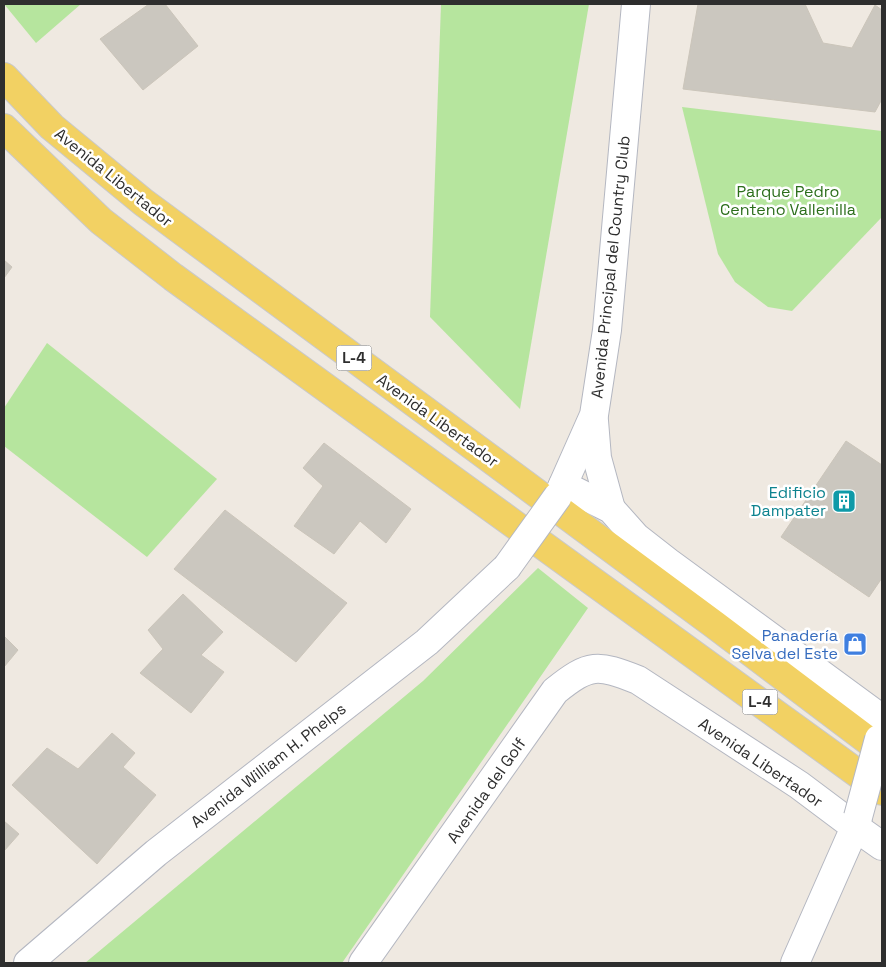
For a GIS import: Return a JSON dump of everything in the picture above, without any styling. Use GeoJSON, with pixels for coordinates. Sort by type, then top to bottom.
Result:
{"type":"FeatureCollection","features":[{"type":"Feature","properties":{"kind":"main road","name":"Avenida Libertador"},"geometry":{"type":"LineString","coordinates":[[4,77],[52,127],[142,202],[707,619],[881,733]]}},
{"type":"Feature","properties":{"kind":"main road","name":"L-4"},"geometry":{"type":"LineString","coordinates":[[4,128],[101,222],[173,278],[882,791]]}},
{"type":"Feature","properties":{"kind":"street","name":"Avenida Principal del Country Club"},"geometry":{"type":"LineString","coordinates":[[507,567],[560,490],[594,415],[607,330],[636,4]]}},
{"type":"Feature","properties":{"kind":"street"},"geometry":{"type":"LineString","coordinates":[[594,415],[597,458],[611,509],[636,538],[881,733],[857,822],[794,963]]}},
{"type":"Feature","properties":{"kind":"street"},"geometry":{"type":"LineString","coordinates":[[560,490],[611,509]]}},
{"type":"Feature","properties":{"kind":"street","name":"Avenida William H. Phelps"},"geometry":{"type":"LineString","coordinates":[[28,963],[156,853],[427,642],[507,567]]}},
{"type":"Feature","properties":{"kind":"street","name":"Avenida del Golf"},"geometry":{"type":"LineString","coordinates":[[363,963],[555,691],[581,672],[595,668],[609,670],[638,680]]}},
{"type":"Feature","properties":{"kind":"street","name":"Avenida Libertador"},"geometry":{"type":"LineString","coordinates":[[638,680],[857,822],[882,846]]}},
{"type":"Feature","properties":{"kind":"green space"},"geometry":{"type":"Polygon","coordinates":[[[4,4],[81,4],[36,43],[4,4]]]}},
{"type":"Feature","properties":{"kind":"green space"},"geometry":{"type":"Polygon","coordinates":[[[441,4],[589,4],[520,409],[430,317],[441,4]]]}},
{"type":"Feature","properties":{"kind":"green space","name":"Parque Pedro Centeno Vallenilla"},"geometry":{"type":"Polygon","coordinates":[[[682,107],[882,131],[882,217],[792,311],[768,307],[735,282],[718,254],[682,107]]]}},
{"type":"Feature","properties":{"kind":"green space"},"geometry":{"type":"Polygon","coordinates":[[[47,343],[217,479],[147,557],[4,446],[4,408],[47,343]]]}},
{"type":"Feature","properties":{"kind":"green space"},"geometry":{"type":"Polygon","coordinates":[[[538,568],[588,608],[342,963],[85,963],[423,681],[538,568]]]}},
{"type":"Feature","properties":{"kind":"building"},"geometry":{"type":"Polygon","coordinates":[[[149,4],[165,4],[198,46],[143,90],[100,39],[149,4]]]}},
{"type":"Feature","properties":{"kind":"building"},"geometry":{"type":"Polygon","coordinates":[[[698,4],[805,4],[823,43],[852,48],[875,5],[882,10],[882,99],[875,112],[683,89],[698,4]]]}},
{"type":"Feature","properties":{"kind":"building"},"geometry":{"type":"Polygon","coordinates":[[[4,260],[12,267],[4,278],[4,260]]]}},
{"type":"Feature","properties":{"kind":"building","name":"Edificio Dampater"},"geometry":{"type":"Polygon","coordinates":[[[846,441],[882,465],[882,578],[869,597],[781,537],[846,441]]]}},
{"type":"Feature","properties":{"kind":"building"},"geometry":{"type":"Polygon","coordinates":[[[324,443],[411,509],[386,543],[360,521],[334,554],[294,526],[323,486],[303,468],[324,443]]]}},
{"type":"Feature","properties":{"kind":"building"},"geometry":{"type":"Polygon","coordinates":[[[225,510],[347,603],[296,662],[174,569],[225,510]]]}},
{"type":"Feature","properties":{"kind":"building"},"geometry":{"type":"Polygon","coordinates":[[[183,594],[223,632],[201,655],[224,672],[191,713],[140,673],[163,649],[148,630],[183,594]]]}},
{"type":"Feature","properties":{"kind":"building"},"geometry":{"type":"Polygon","coordinates":[[[4,636],[18,650],[4,667],[4,636]]]}},
{"type":"Feature","properties":{"kind":"building"},"geometry":{"type":"Polygon","coordinates":[[[112,733],[135,753],[123,767],[156,795],[97,864],[12,785],[47,748],[78,769],[112,733]]]}},
{"type":"Feature","properties":{"kind":"building"},"geometry":{"type":"Polygon","coordinates":[[[4,821],[19,834],[4,851],[4,821]]]}},
{"type":"Feature","properties":{"kind":"place","name":"Edificio Dampater"},"geometry":{"type":"Point","coordinates":[844,501]}},
{"type":"Feature","properties":{"kind":"place","name":"Panadería Selva del Este"},"geometry":{"type":"Point","coordinates":[855,644]}}]}
